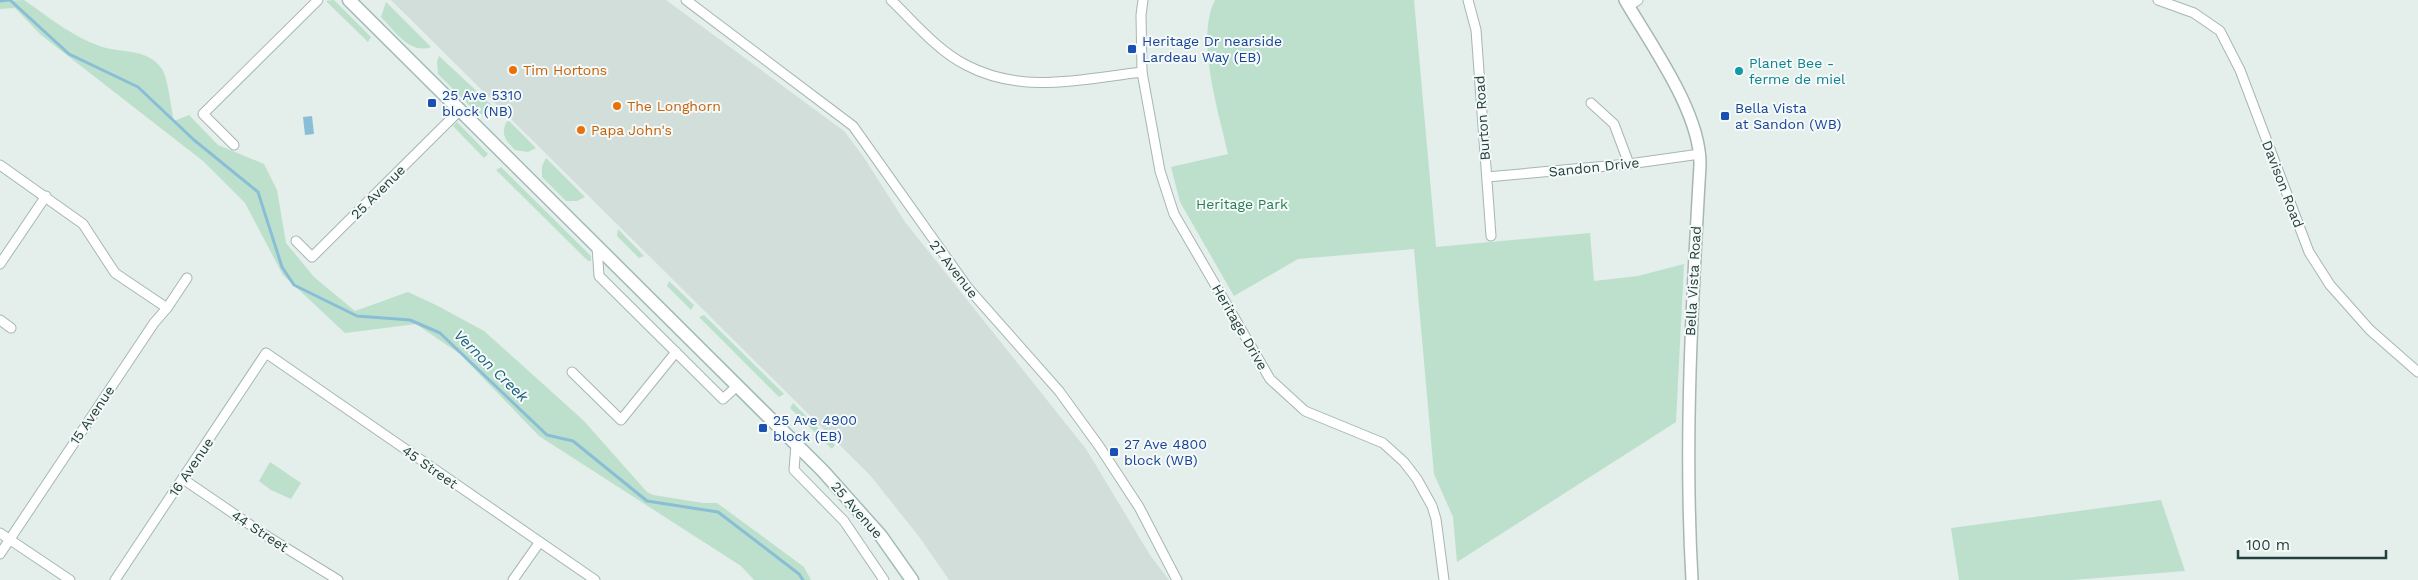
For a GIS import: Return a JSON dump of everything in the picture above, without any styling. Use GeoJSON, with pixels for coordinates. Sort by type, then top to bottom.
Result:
{"type":"FeatureCollection","features":[{"type":"Feature","properties":{"kind":"main road","name":"25 Avenue"},"geometry":{"type":"LineString","coordinates":[[349,0],[796,444],[863,515],[912,580]]}},
{"type":"Feature","properties":{"kind":"street"},"geometry":{"type":"LineString","coordinates":[[234,145],[203,114],[318,0]]}},
{"type":"Feature","properties":{"kind":"street","name":"27 Avenue"},"geometry":{"type":"LineString","coordinates":[[686,0],[853,126],[968,288],[1059,391],[1090,432],[1139,507],[1177,580]]}},
{"type":"Feature","properties":{"kind":"street","name":"Heritage Drive"},"geometry":{"type":"LineString","coordinates":[[1144,0],[1141,15],[1142,72],[1160,171],[1174,214],[1270,379],[1305,411],[1383,443],[1404,462],[1417,479],[1432,506],[1440,532],[1444,580]]}},
{"type":"Feature","properties":{"kind":"street","name":"Burton Road"},"geometry":{"type":"LineString","coordinates":[[1468,0],[1476,30],[1491,236]]}},
{"type":"Feature","properties":{"kind":"street","name":"Davison Road"},"geometry":{"type":"LineString","coordinates":[[2158,0],[2194,13],[2220,31],[2240,70],[2309,252],[2330,285],[2370,330],[2418,372]]}},
{"type":"Feature","properties":{"kind":"street"},"geometry":{"type":"LineString","coordinates":[[895,1],[936,44],[958,60],[1002,80],[1048,84],[1142,72]]}},
{"type":"Feature","properties":{"kind":"street","name":"Bella Vista Road"},"geometry":{"type":"LineString","coordinates":[[1631,2],[1693,121],[1700,154],[1689,346],[1688,420],[1692,580]]}},
{"type":"Feature","properties":{"kind":"street"},"geometry":{"type":"LineString","coordinates":[[1591,102],[1614,124],[1629,164]]}},
{"type":"Feature","properties":{"kind":"street","name":"25 Avenue"},"geometry":{"type":"LineString","coordinates":[[296,241],[312,257],[460,110]]}},
{"type":"Feature","properties":{"kind":"street","name":"Sandon Drive"},"geometry":{"type":"LineString","coordinates":[[1486,177],[1629,164],[1700,154]]}},
{"type":"Feature","properties":{"kind":"street"},"geometry":{"type":"LineString","coordinates":[[0,164],[83,224],[115,272],[167,308]]}},
{"type":"Feature","properties":{"kind":"street"},"geometry":{"type":"LineString","coordinates":[[0,264],[46,196]]}},
{"type":"Feature","properties":{"kind":"street"},"geometry":{"type":"LineString","coordinates":[[597,246],[599,276],[723,399],[737,386]]}},
{"type":"Feature","properties":{"kind":"street","name":"15 Avenue"},"geometry":{"type":"LineString","coordinates":[[0,554],[154,323],[167,308],[187,278]]}},
{"type":"Feature","properties":{"kind":"street"},"geometry":{"type":"LineString","coordinates":[[0,320],[11,328]]}},
{"type":"Feature","properties":{"kind":"street"},"geometry":{"type":"LineString","coordinates":[[572,372],[621,420],[676,352]]}},
{"type":"Feature","properties":{"kind":"street","name":"16 Avenue"},"geometry":{"type":"LineString","coordinates":[[115,580],[266,353]]}},
{"type":"Feature","properties":{"kind":"street","name":"45 Street"},"geometry":{"type":"LineString","coordinates":[[266,353],[595,580]]}},
{"type":"Feature","properties":{"kind":"street","name":"25 Avenue"},"geometry":{"type":"LineString","coordinates":[[796,444],[794,470],[844,521],[884,580]]}},
{"type":"Feature","properties":{"kind":"street","name":"44 Street"},"geometry":{"type":"LineString","coordinates":[[183,479],[265,535],[338,580]]}},
{"type":"Feature","properties":{"kind":"street"},"geometry":{"type":"LineString","coordinates":[[0,533],[70,580]]}},
{"type":"Feature","properties":{"kind":"street"},"geometry":{"type":"LineString","coordinates":[[513,580],[539,543]]}},
{"type":"Feature","properties":{"kind":"shaded area"},"geometry":{"type":"Polygon","coordinates":[[[391,0],[666,0],[844,131],[863,156],[905,222],[1086,449],[1150,555],[1169,580],[949,580],[920,538],[870,475],[391,0]]]}},
{"type":"Feature","properties":{"kind":"green space"},"geometry":{"type":"Polygon","coordinates":[[[24,0],[84,39],[106,48],[136,53],[150,58],[164,73],[174,121],[189,115],[218,145],[264,164],[277,190],[286,243],[314,277],[355,311],[408,292],[484,331],[583,420],[647,492],[653,495],[703,503],[717,503],[804,567],[811,580],[754,580],[741,566],[539,436],[460,354],[416,324],[345,333],[283,275],[245,203],[203,161],[41,35],[15,8],[0,9],[0,1],[24,0]]]}},
{"type":"Feature","properties":{"kind":"green space"},"geometry":{"type":"Polygon","coordinates":[[[334,0],[371,37],[368,42],[326,1],[334,0]]]}},
{"type":"Feature","properties":{"kind":"green space","name":"Heritage Park"},"geometry":{"type":"Polygon","coordinates":[[[1215,0],[1414,0],[1436,247],[1590,233],[1594,281],[1638,276],[1684,264],[1676,422],[1457,562],[1453,517],[1434,474],[1414,249],[1298,259],[1234,296],[1180,202],[1171,167],[1228,154],[1208,55],[1207,35],[1209,16],[1215,0]]]}},
{"type":"Feature","properties":{"kind":"green space"},"geometry":{"type":"Polygon","coordinates":[[[386,2],[431,47],[416,48],[397,34],[381,17],[386,2]]]}},
{"type":"Feature","properties":{"kind":"green space"},"geometry":{"type":"Polygon","coordinates":[[[439,56],[498,111],[486,115],[477,113],[438,74],[437,62],[439,56]]]}},
{"type":"Feature","properties":{"kind":"green space"},"geometry":{"type":"Polygon","coordinates":[[[508,120],[536,148],[528,152],[515,150],[506,140],[504,133],[508,120]]]}},
{"type":"Feature","properties":{"kind":"green space"},"geometry":{"type":"Polygon","coordinates":[[[457,122],[488,154],[484,158],[453,126],[457,122]]]}},
{"type":"Feature","properties":{"kind":"green space"},"geometry":{"type":"Polygon","coordinates":[[[546,158],[585,197],[577,201],[566,201],[542,177],[542,166],[546,158]]]}},
{"type":"Feature","properties":{"kind":"green space"},"geometry":{"type":"Polygon","coordinates":[[[501,167],[591,256],[591,261],[588,261],[496,170],[501,167]]]}},
{"type":"Feature","properties":{"kind":"green space"},"geometry":{"type":"Polygon","coordinates":[[[618,229],[644,256],[639,258],[617,236],[618,229]]]}},
{"type":"Feature","properties":{"kind":"green space"},"geometry":{"type":"Polygon","coordinates":[[[669,281],[694,305],[691,310],[667,286],[669,281]]]}},
{"type":"Feature","properties":{"kind":"green space"},"geometry":{"type":"Polygon","coordinates":[[[704,315],[784,394],[779,397],[699,317],[704,315]]]}},
{"type":"Feature","properties":{"kind":"green space"},"geometry":{"type":"Polygon","coordinates":[[[793,403],[835,445],[832,449],[790,408],[793,403]]]}},
{"type":"Feature","properties":{"kind":"green space"},"geometry":{"type":"Polygon","coordinates":[[[270,462],[301,483],[291,499],[271,490],[259,481],[270,462]]]}},
{"type":"Feature","properties":{"kind":"green space"},"geometry":{"type":"Polygon","coordinates":[[[2161,500],[2185,571],[2072,580],[1959,580],[1951,528],[2161,500]]]}},
{"type":"Feature","properties":{"kind":"water"},"geometry":{"type":"Polygon","coordinates":[[[312,116],[314,134],[305,135],[303,117],[312,116]]]}},
{"type":"Feature","properties":{"kind":"waterway","name":"Vernon Creek"},"geometry":{"type":"LineString","coordinates":[[0,1],[9,0]]}},
{"type":"Feature","properties":{"kind":"waterway","name":"Vernon Creek"},"geometry":{"type":"LineString","coordinates":[[10,0],[69,54],[138,87],[194,140],[258,192],[282,267],[294,285],[357,316],[410,320],[440,333],[547,435],[573,441],[647,501],[718,512],[799,574],[803,580]]}},
{"type":"Feature","properties":{"kind":"place","name":"Heritage Dr nearside Lardeau Way (EB)"},"geometry":{"type":"Point","coordinates":[1132,49]}},
{"type":"Feature","properties":{"kind":"place","name":"Tim Hortons"},"geometry":{"type":"Point","coordinates":[513,70]}},
{"type":"Feature","properties":{"kind":"place","name":"Planet Bee - ferme de miel"},"geometry":{"type":"Point","coordinates":[1739,71]}},
{"type":"Feature","properties":{"kind":"place","name":"25 Ave 5310 block (NB)"},"geometry":{"type":"Point","coordinates":[432,103]}},
{"type":"Feature","properties":{"kind":"place","name":"The Longhorn"},"geometry":{"type":"Point","coordinates":[617,106]}},
{"type":"Feature","properties":{"kind":"place","name":"Bella Vista at Sandon (WB)"},"geometry":{"type":"Point","coordinates":[1725,116]}},
{"type":"Feature","properties":{"kind":"place","name":"Papa John's"},"geometry":{"type":"Point","coordinates":[581,130]}},
{"type":"Feature","properties":{"kind":"place","name":"25 Ave 4900 block (EB)"},"geometry":{"type":"Point","coordinates":[763,428]}},
{"type":"Feature","properties":{"kind":"place","name":"27 Ave 4800 block (WB)"},"geometry":{"type":"Point","coordinates":[1114,452]}}]}
